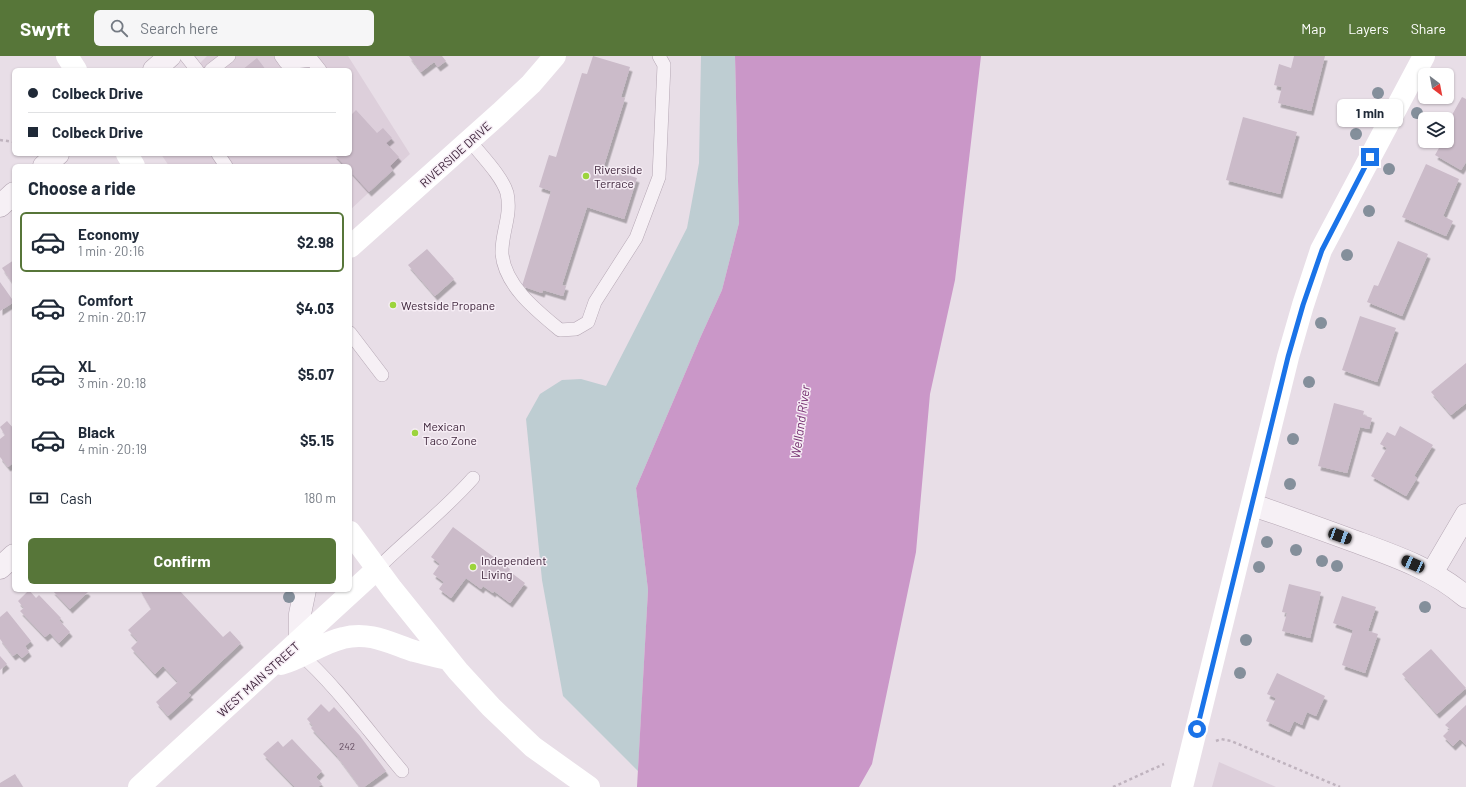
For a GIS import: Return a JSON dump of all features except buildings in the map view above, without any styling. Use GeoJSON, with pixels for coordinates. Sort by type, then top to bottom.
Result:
{"type":"FeatureCollection","features":[{"type":"Feature","properties":{"kind":"street"},"geometry":{"type":"LineString","coordinates":[[67,56],[75,68]]}},
{"type":"Feature","properties":{"kind":"street"},"geometry":{"type":"LineString","coordinates":[[156,68],[170,56]]}},
{"type":"Feature","properties":{"kind":"street","name":"RIVERSIDE DRIVE"},"geometry":{"type":"LineString","coordinates":[[352,245],[470,141],[531,84],[555,56]]}},
{"type":"Feature","properties":{"kind":"street"},"geometry":{"type":"LineString","coordinates":[[1182,787],[1253,504],[1288,357],[1303,305],[1322,250],[1424,56]]}},
{"type":"Feature","properties":{"kind":"street"},"geometry":{"type":"LineString","coordinates":[[0,206],[12,195]]}},
{"type":"Feature","properties":{"kind":"street"},"geometry":{"type":"LineString","coordinates":[[1253,504],[1398,557],[1432,574],[1466,596]]}},
{"type":"Feature","properties":{"kind":"street"},"geometry":{"type":"LineString","coordinates":[[1432,574],[1466,515]]}},
{"type":"Feature","properties":{"kind":"street"},"geometry":{"type":"LineString","coordinates":[[352,535],[447,659],[491,707],[533,747],[589,787]]}},
{"type":"Feature","properties":{"kind":"street"},"geometry":{"type":"LineString","coordinates":[[0,568],[12,557]]}},
{"type":"Feature","properties":{"kind":"street","name":"WEST MAIN STREET"},"geometry":{"type":"LineString","coordinates":[[139,787],[271,667],[298,648],[377,569]]}},
{"type":"Feature","properties":{"kind":"street"},"geometry":{"type":"LineString","coordinates":[[305,592],[300,614],[298,648],[343,638],[366,636],[447,659]]}},
{"type":"Feature","properties":{"kind":"lane"},"geometry":{"type":"LineString","coordinates":[[186,56],[195,68]]}},
{"type":"Feature","properties":{"kind":"lane"},"geometry":{"type":"LineString","coordinates":[[214,68],[229,56]]}},
{"type":"Feature","properties":{"kind":"lane"},"geometry":{"type":"LineString","coordinates":[[281,56],[286,63],[312,60],[318,68]]}},
{"type":"Feature","properties":{"kind":"lane"},"geometry":{"type":"LineString","coordinates":[[470,141],[495,172],[506,192],[509,215],[502,254],[510,278],[533,308],[560,330],[576,329],[588,322],[595,302],[636,238],[659,177],[664,65],[659,56]]}},
{"type":"Feature","properties":{"kind":"lane"},"geometry":{"type":"LineString","coordinates":[[352,336],[382,375]]}},
{"type":"Feature","properties":{"kind":"lane"},"geometry":{"type":"LineString","coordinates":[[377,569],[401,545],[456,498],[473,478]]}},
{"type":"Feature","properties":{"kind":"lane"},"geometry":{"type":"LineString","coordinates":[[298,648],[333,687],[402,771]]}},
{"type":"Feature","properties":{"kind":"path"},"geometry":{"type":"LineString","coordinates":[[0,140],[12,142]]}},
{"type":"Feature","properties":{"kind":"path"},"geometry":{"type":"LineString","coordinates":[[1220,739],[1231,741],[1340,787]]}},
{"type":"Feature","properties":{"kind":"path"},"geometry":{"type":"LineString","coordinates":[[1114,787],[1166,763]]}},
{"type":"Feature","properties":{"kind":"shaded area"},"geometry":{"type":"Polygon","coordinates":[[[207,56],[348,56],[410,154],[352,208],[352,164],[168,164],[162,156],[352,156],[352,68],[195,68],[207,56]]]}},
{"type":"Feature","properties":{"kind":"shaded area"},"geometry":{"type":"Polygon","coordinates":[[[701,56],[735,56],[739,223],[722,290],[636,488],[648,590],[638,771],[563,696],[542,580],[526,419],[540,394],[562,380],[581,379],[606,386],[687,228],[699,163],[701,56]]]}},
{"type":"Feature","properties":{"kind":"shaded area"},"geometry":{"type":"Polygon","coordinates":[[[1219,762],[1276,787],[1212,787],[1219,762]]]}},
{"type":"Feature","properties":{"kind":"water","name":"Welland River"},"geometry":{"type":"Polygon","coordinates":[[[735,56],[981,56],[955,280],[930,394],[916,552],[872,764],[859,787],[637,787],[648,590],[636,488],[722,290],[739,223],[735,56]]]}},
{"type":"Feature","properties":{"kind":"place","name":"Riverside Terrace"},"geometry":{"type":"Point","coordinates":[586,176]}},
{"type":"Feature","properties":{"kind":"place","name":"Westside Propane"},"geometry":{"type":"Point","coordinates":[393,305]}},
{"type":"Feature","properties":{"kind":"place","name":"Mexican Taco Zone"},"geometry":{"type":"Point","coordinates":[415,433]}},
{"type":"Feature","properties":{"kind":"place","name":"Independent Living"},"geometry":{"type":"Point","coordinates":[473,567]}},
{"type":"Feature","properties":{"kind":"route"},"geometry":{"type":"LineString","coordinates":[[1197,729],[1288,357],[1303,305],[1322,250],[1348,197],[1370,157]]}}]}
